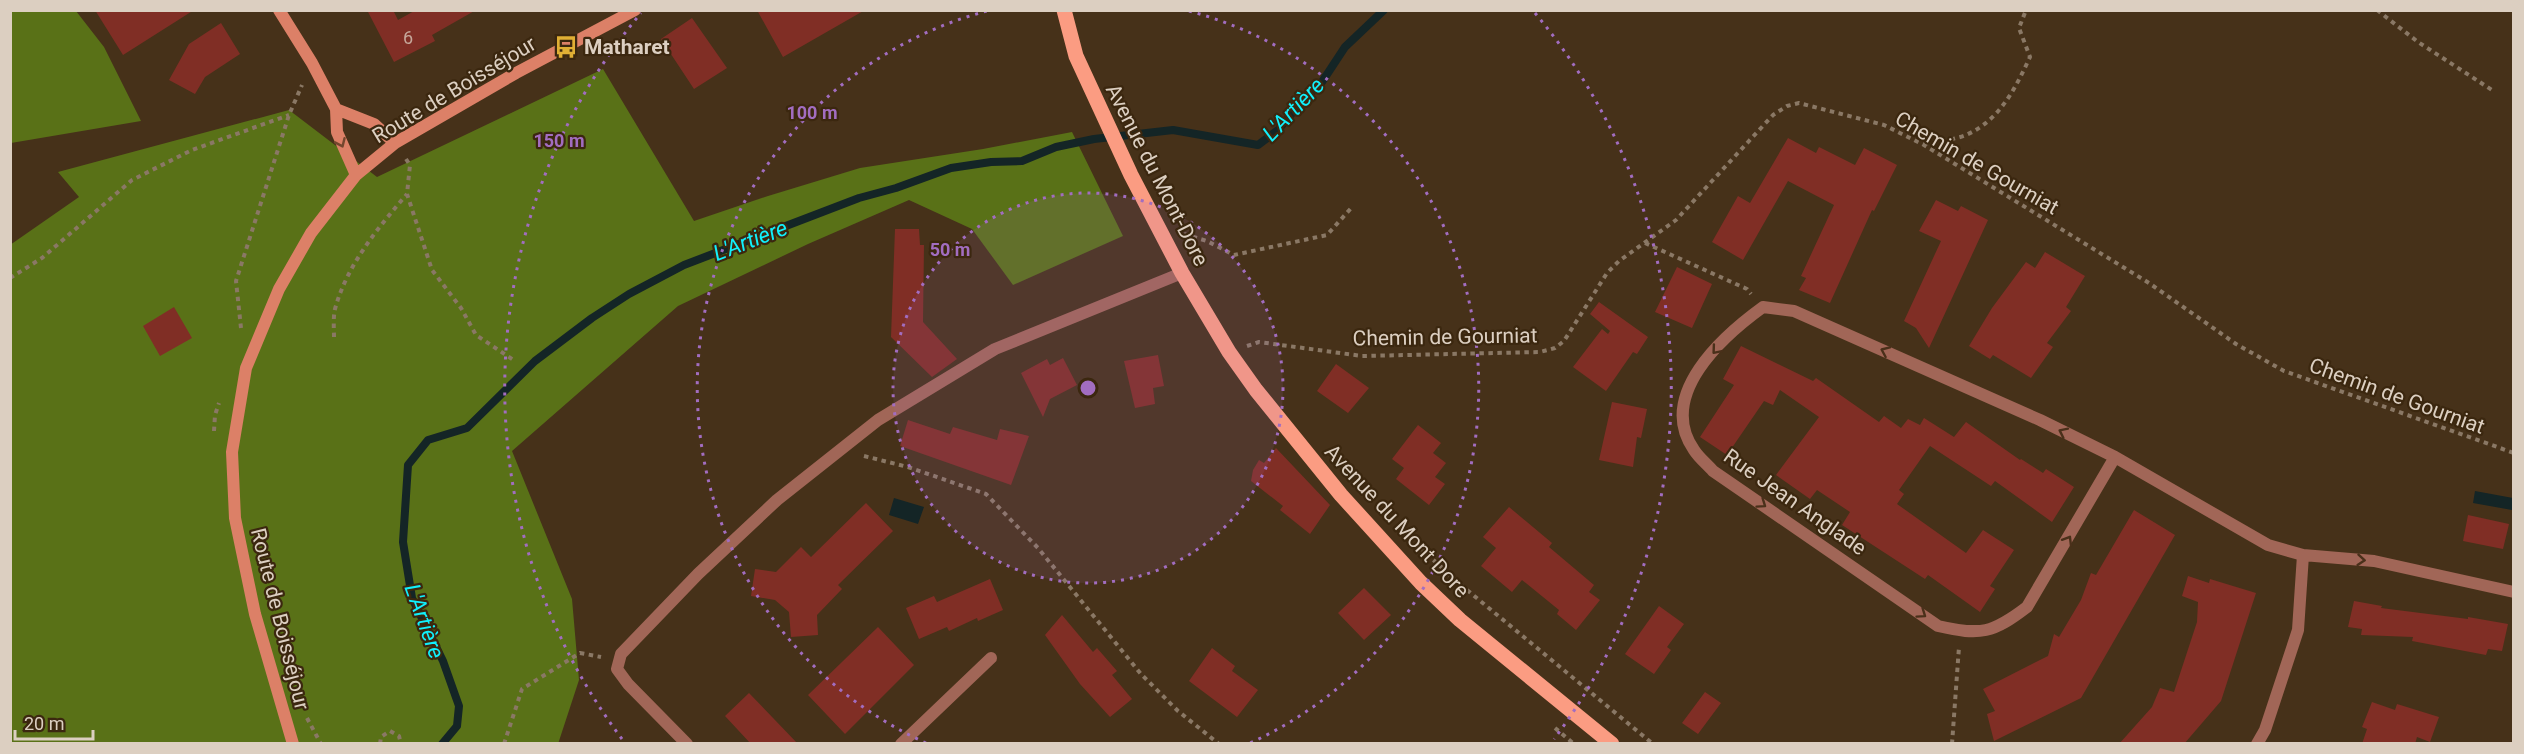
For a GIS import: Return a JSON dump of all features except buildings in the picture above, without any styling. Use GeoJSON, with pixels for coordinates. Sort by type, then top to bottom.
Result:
{"type":"FeatureCollection","features":[{"type":"Feature","properties":{"kind":"main road","name":"Avenue du Mont-Dore"},"geometry":{"type":"LineString","coordinates":[[1064,10],[1076,56],[1131,175],[1182,273],[1230,352]]}},
{"type":"Feature","properties":{"kind":"main road","name":"Avenue du Mont Dore"},"geometry":{"type":"LineString","coordinates":[[1230,352],[1277,417],[1341,495],[1421,583],[1460,620],[1612,744]]}},
{"type":"Feature","properties":{"kind":"street"},"geometry":{"type":"LineString","coordinates":[[279,10],[312,63],[336,109],[337,132],[356,175]]}},
{"type":"Feature","properties":{"kind":"street","name":"Route de Boisséjour"},"geometry":{"type":"LineString","coordinates":[[292,744],[255,614],[235,518],[232,452],[246,368],[279,289],[311,233],[356,175],[395,143],[516,73],[635,10]]}},
{"type":"Feature","properties":{"kind":"street"},"geometry":{"type":"LineString","coordinates":[[336,109],[374,124],[395,143]]}},
{"type":"Feature","properties":{"kind":"street"},"geometry":{"type":"LineString","coordinates":[[687,744],[628,684],[617,669],[621,654],[698,574],[777,500],[878,420],[995,349],[1182,273]]}},
{"type":"Feature","properties":{"kind":"street"},"geometry":{"type":"LineString","coordinates":[[1763,307],[1794,311],[2040,420],[2115,458],[2268,545],[2303,555],[2374,561],[2514,591]]}},
{"type":"Feature","properties":{"kind":"street","name":"Rue Jean Anglade"},"geometry":{"type":"LineString","coordinates":[[1763,307],[1734,329],[1694,375],[1684,398],[1683,423],[1693,450],[1713,471],[1938,626],[1965,632],[1987,631],[2005,625],[2028,607],[2115,458]]}},
{"type":"Feature","properties":{"kind":"street"},"geometry":{"type":"LineString","coordinates":[[2257,744],[2265,730],[2298,630],[2303,555]]}},
{"type":"Feature","properties":{"kind":"street"},"geometry":{"type":"LineString","coordinates":[[901,744],[991,658]]}},
{"type":"Feature","properties":{"kind":"path"},"geometry":{"type":"LineString","coordinates":[[1924,144],[1965,135],[1996,117],[2016,87],[2030,57],[2019,28],[2026,10]]}},
{"type":"Feature","properties":{"kind":"path"},"geometry":{"type":"LineString","coordinates":[[2377,10],[2418,42],[2495,92]]}},
{"type":"Feature","properties":{"kind":"path"},"geometry":{"type":"LineString","coordinates":[[257,338],[241,332],[237,281],[290,115],[312,63]]}},
{"type":"Feature","properties":{"kind":"path","name":"Chemin de Gourniat"},"geometry":{"type":"LineString","coordinates":[[1230,352],[1259,342],[1362,356],[1540,352],[1555,348],[1564,340],[1607,273],[1676,220],[1773,115],[1787,106],[1799,103],[1884,125],[1924,144],[2149,283],[2235,344],[2284,371],[2514,453]]}},
{"type":"Feature","properties":{"kind":"path"},"geometry":{"type":"LineString","coordinates":[[10,278],[42,258],[132,180],[192,150],[290,115]]}},
{"type":"Feature","properties":{"kind":"path"},"geometry":{"type":"LineString","coordinates":[[395,143],[410,165],[407,194],[432,270],[461,308],[476,335],[515,361]]}},
{"type":"Feature","properties":{"kind":"path"},"geometry":{"type":"LineString","coordinates":[[334,338],[335,310],[355,262],[378,228],[407,194]]}},
{"type":"Feature","properties":{"kind":"path"},"geometry":{"type":"LineString","coordinates":[[1157,226],[1207,241],[1234,255],[1327,235],[1353,206]]}},
{"type":"Feature","properties":{"kind":"path"},"geometry":{"type":"LineString","coordinates":[[1644,243],[1747,289],[1763,307]]}},
{"type":"Feature","properties":{"kind":"path"},"geometry":{"type":"LineString","coordinates":[[840,450],[908,467],[986,494],[1038,548],[1141,674],[1178,711],[1219,744]]}},
{"type":"Feature","properties":{"kind":"path"},"geometry":{"type":"LineString","coordinates":[[1413,541],[1461,585],[1653,744]]}},
{"type":"Feature","properties":{"kind":"path"},"geometry":{"type":"LineString","coordinates":[[1952,744],[1959,648],[1965,632]]}},
{"type":"Feature","properties":{"kind":"path"},"geometry":{"type":"LineString","coordinates":[[504,744],[522,689],[580,652],[619,661]]}},
{"type":"Feature","properties":{"kind":"path"},"geometry":{"type":"LineString","coordinates":[[380,744],[381,737],[390,730],[399,736],[401,744]]}},
{"type":"Feature","properties":{"kind":"green space"},"geometry":{"type":"Polygon","coordinates":[[[11,10],[76,11],[104,47],[141,121],[11,143],[11,10]]]}},
{"type":"Feature","properties":{"kind":"green space"},"geometry":{"type":"Polygon","coordinates":[[[603,69],[694,221],[860,168],[983,149],[1072,132],[1123,236],[1013,285],[972,229],[909,200],[808,244],[678,306],[512,451],[572,599],[579,680],[558,744],[11,743],[10,245],[79,197],[58,172],[289,110],[377,177],[603,69]]]}},
{"type":"Feature","properties":{"kind":"shaded area"},"geometry":{"type":"Polygon","coordinates":[[[2475,491],[2513,498],[2512,510],[2473,503],[2475,491]]]}},
{"type":"Feature","properties":{"kind":"shaded area"},"geometry":{"type":"Polygon","coordinates":[[[894,498],[924,507],[918,524],[889,515],[894,498]]]}},
{"type":"Feature","properties":{"kind":"waterway","name":"L'Artière"},"geometry":{"type":"LineString","coordinates":[[442,744],[457,726],[459,706],[443,661],[412,598],[403,542],[408,465],[428,440],[467,428],[535,361],[592,318],[629,294],[684,265],[859,198],[896,188],[951,168],[991,162],[1022,161],[1056,147],[1094,139],[1173,130],[1258,145],[1278,130],[1305,98],[1320,85],[1345,47],[1384,10]]}},
{"type":"Feature","properties":{"kind":"place","name":"Matharet"},"geometry":{"type":"Point","coordinates":[566,47]}}]}
